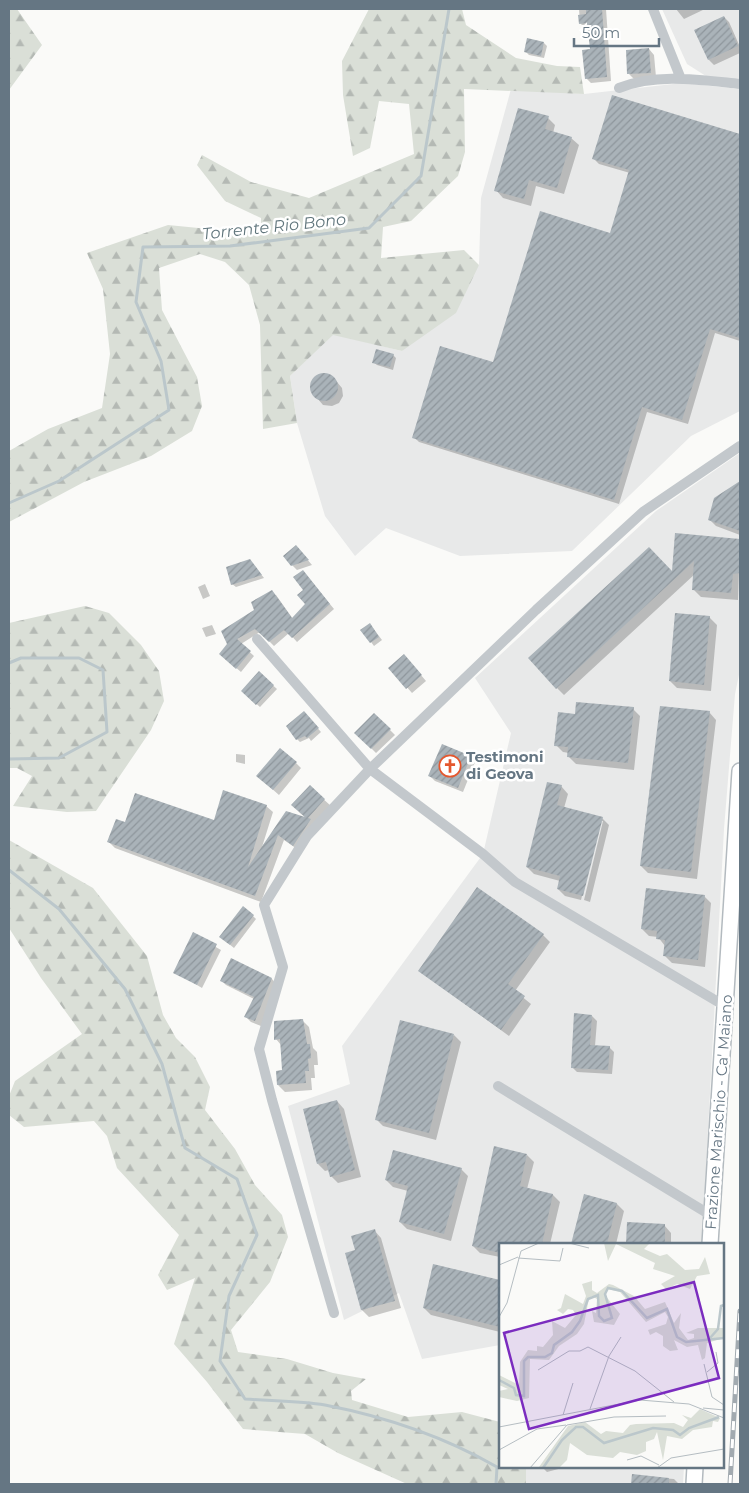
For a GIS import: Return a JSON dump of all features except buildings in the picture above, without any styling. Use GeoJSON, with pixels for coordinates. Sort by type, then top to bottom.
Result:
{"type":"FeatureCollection","features":[{"type":"Feature","properties":{"kind":"main road","name":"Frazione Marischio - Ca' Maiano"},"geometry":{"type":"LineString","coordinates":[[710,1243],[740,771]]}},
{"type":"Feature","properties":{"kind":"main road"},"geometry":{"type":"LineString","coordinates":[[694,1484],[695,1468]]}},
{"type":"Feature","properties":{"kind":"street"},"geometry":{"type":"LineString","coordinates":[[653,9],[681,79]]}},
{"type":"Feature","properties":{"kind":"street"},"geometry":{"type":"LineString","coordinates":[[619,88],[636,81],[681,79],[740,84]]}},
{"type":"Feature","properties":{"kind":"street"},"geometry":{"type":"LineString","coordinates":[[334,1313],[259,1049],[283,967],[264,905],[306,836],[370,769],[536,610],[642,512],[740,446]]}},
{"type":"Feature","properties":{"kind":"street"},"geometry":{"type":"LineString","coordinates":[[257,639],[370,769],[483,854],[515,882],[726,1006]]}},
{"type":"Feature","properties":{"kind":"street"},"geometry":{"type":"LineString","coordinates":[[498,1086],[712,1216]]}},
{"type":"Feature","properties":{"kind":"shaded area"},"geometry":{"type":"Polygon","coordinates":[[[662,9],[740,9],[740,79],[709,78],[687,64],[662,9]]]}},
{"type":"Feature","properties":{"kind":"shaded area"},"geometry":{"type":"Polygon","coordinates":[[[682,83],[740,89],[740,411],[691,436],[572,551],[460,556],[386,528],[355,556],[325,516],[297,423],[290,376],[333,334],[402,351],[479,265],[481,198],[511,89],[584,94],[682,83]]]}},
{"type":"Feature","properties":{"kind":"shaded area"},"geometry":{"type":"Polygon","coordinates":[[[740,453],[740,670],[735,694],[724,829],[702,1243],[499,1243],[499,1345],[422,1359],[399,1293],[344,1320],[288,1106],[350,1084],[342,1046],[483,854],[511,733],[475,678],[656,511],[740,453]]]}},
{"type":"Feature","properties":{"kind":"shaded area"},"geometry":{"type":"Polygon","coordinates":[[[526,1468],[684,1468],[683,1484],[526,1484],[526,1468]]]}},
{"type":"Feature","properties":{"kind":"green space"},"geometry":{"type":"Polygon","coordinates":[[[9,9],[17,9],[42,45],[9,90],[9,9]]]}},
{"type":"Feature","properties":{"kind":"green space"},"geometry":{"type":"Polygon","coordinates":[[[369,9],[462,9],[466,25],[516,58],[557,66],[580,67],[584,94],[464,89],[465,152],[458,176],[411,221],[383,227],[381,258],[464,250],[479,265],[456,313],[402,351],[333,335],[290,376],[297,423],[263,429],[260,325],[249,285],[225,262],[200,254],[159,268],[162,310],[197,377],[202,406],[192,431],[151,456],[84,482],[9,522],[9,451],[48,429],[102,408],[110,354],[103,289],[87,253],[168,225],[229,231],[261,228],[261,218],[225,201],[197,165],[202,155],[251,182],[309,198],[414,154],[409,104],[379,101],[370,148],[353,156],[343,95],[342,61],[369,9]]]}},
{"type":"Feature","properties":{"kind":"green space"},"geometry":{"type":"Polygon","coordinates":[[[85,606],[109,613],[141,645],[159,671],[164,701],[151,730],[96,811],[67,812],[13,806],[32,776],[17,768],[9,768],[9,623],[85,606]]]}},
{"type":"Feature","properties":{"kind":"green space"},"geometry":{"type":"Polygon","coordinates":[[[9,840],[93,888],[147,956],[163,1015],[176,1038],[195,1057],[210,1087],[205,1110],[235,1149],[255,1185],[282,1215],[288,1237],[270,1282],[231,1330],[238,1352],[287,1359],[333,1373],[366,1379],[351,1391],[352,1400],[408,1417],[462,1412],[499,1422],[499,1468],[526,1468],[526,1484],[407,1484],[338,1453],[305,1434],[243,1429],[207,1382],[174,1344],[195,1278],[167,1290],[158,1275],[179,1235],[117,1168],[107,1136],[94,1121],[24,1127],[9,1115],[9,1096],[15,1081],[82,1034],[41,978],[9,928],[9,840]]]}},
{"type":"Feature","properties":{"kind":"waterway","name":"Torrente Rio Bono"},"geometry":{"type":"LineString","coordinates":[[9,503],[59,481],[169,410],[161,361],[136,302],[143,247],[230,246],[369,228],[421,176],[449,9]]}},
{"type":"Feature","properties":{"kind":"waterway","name":"Torrente Rio Bono"},"geometry":{"type":"LineString","coordinates":[[9,663],[21,658],[79,658],[103,670],[107,732],[59,758],[9,759]]}},
{"type":"Feature","properties":{"kind":"waterway","name":"Torrente Rio Bono"},"geometry":{"type":"LineString","coordinates":[[9,870],[59,909],[125,989],[162,1064],[185,1148],[237,1179],[257,1235],[229,1296],[220,1361],[245,1399],[325,1405],[370,1415],[414,1429],[456,1446],[497,1467],[496,1484]]}},
{"type":"Feature","properties":{"kind":"railway"},"geometry":{"type":"LineString","coordinates":[[730,1484],[740,1311]]}},
{"type":"Feature","properties":{"kind":"place","name":"Testimoni di Geova"},"geometry":{"type":"Point","coordinates":[450,766]}}]}
